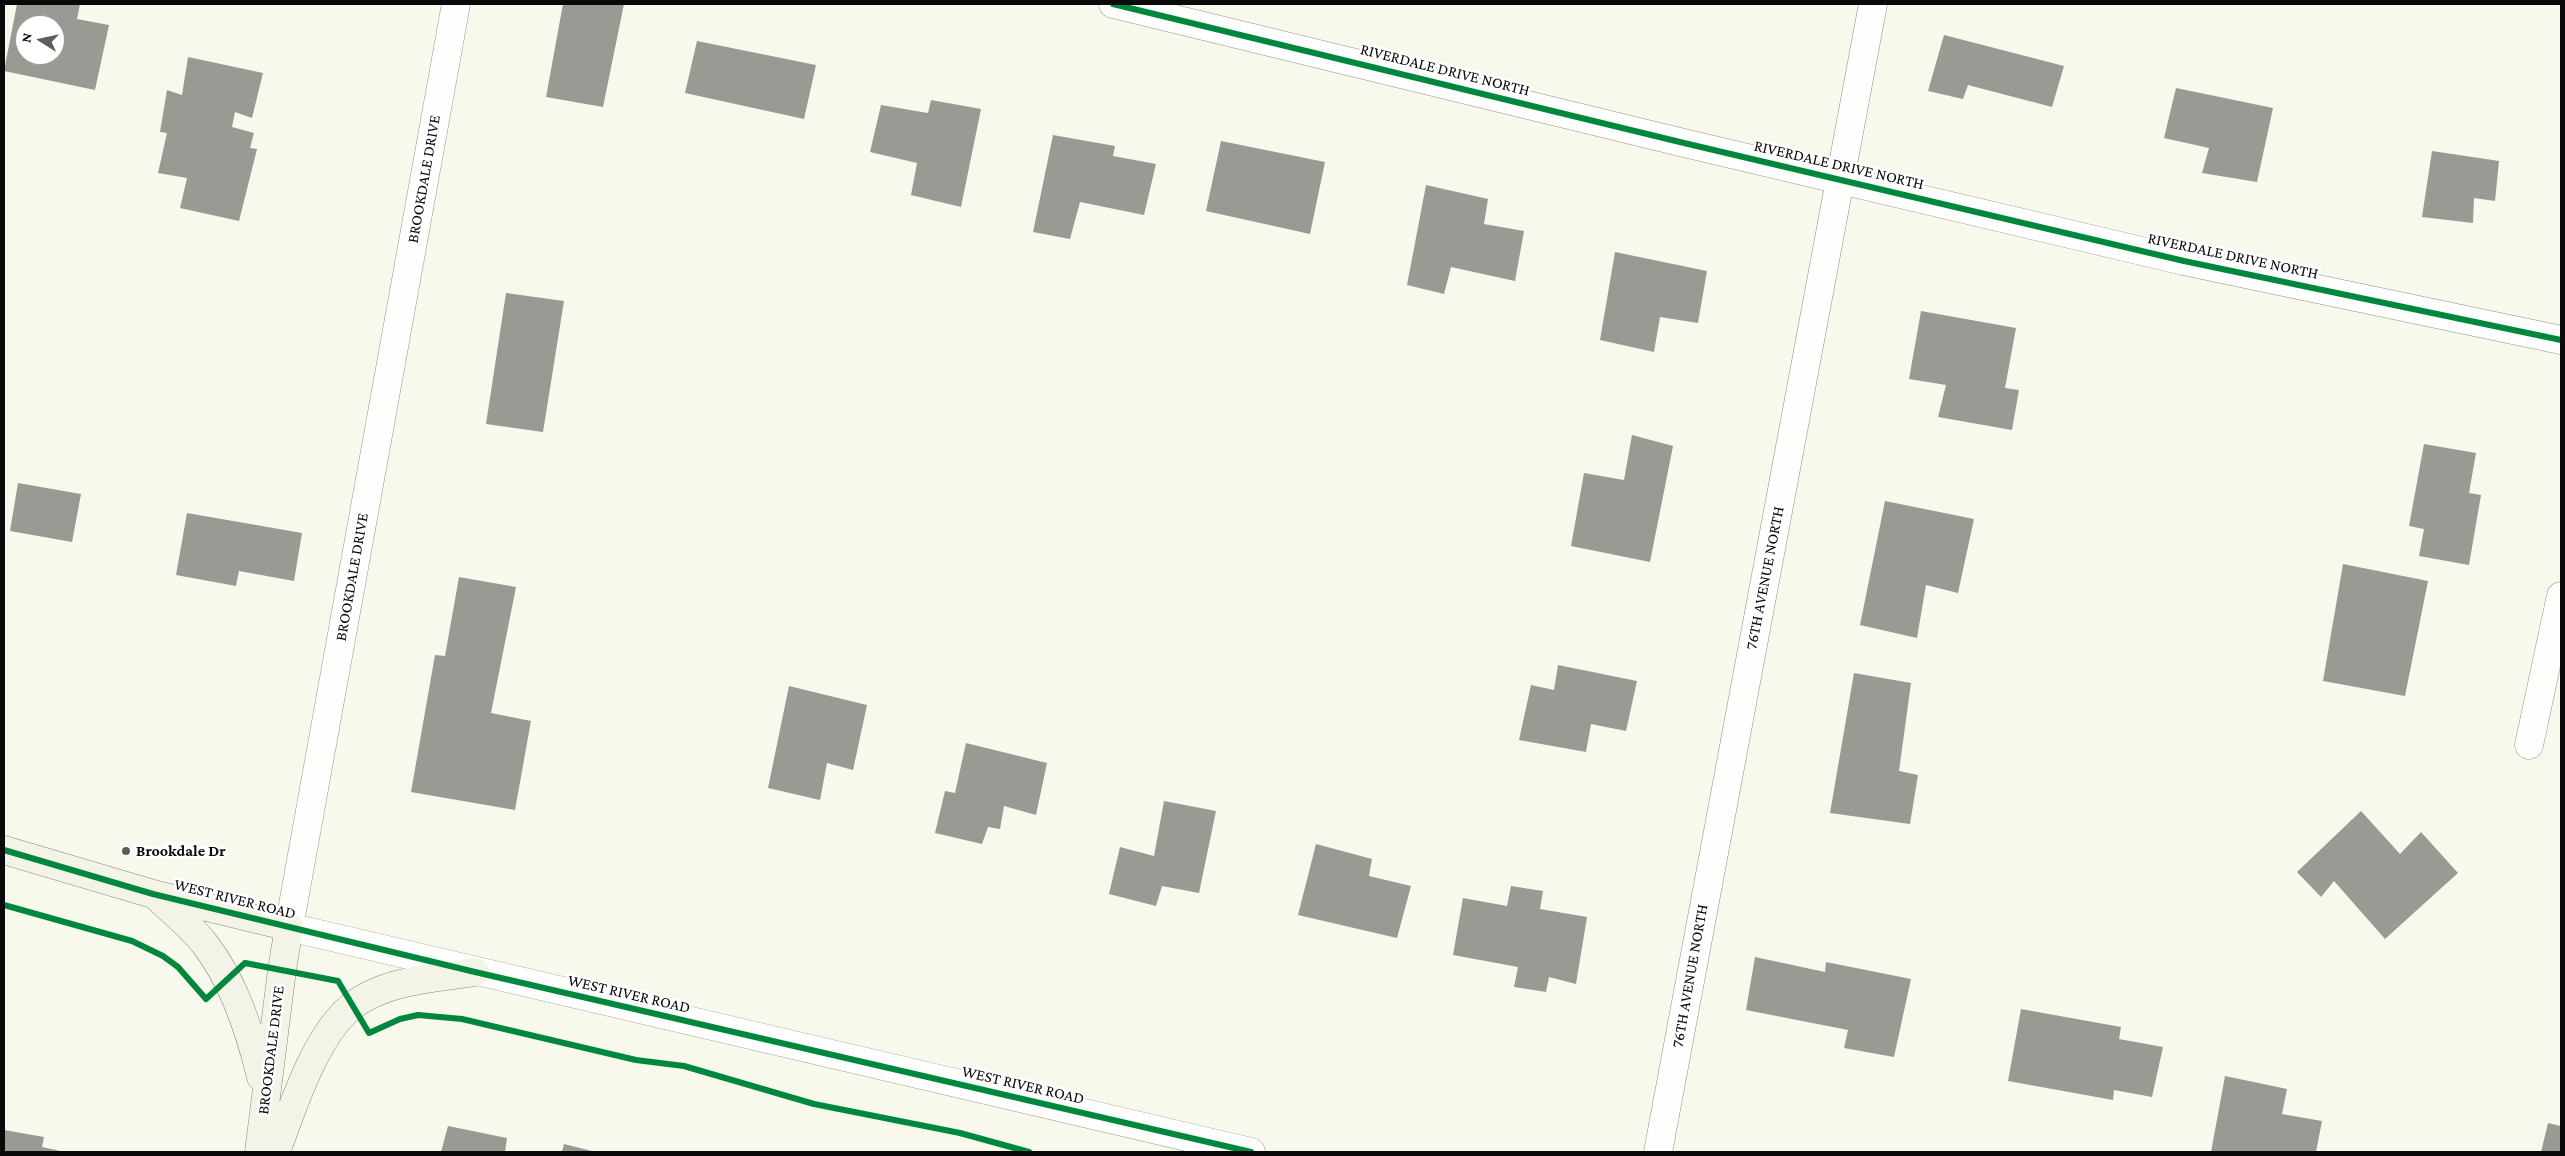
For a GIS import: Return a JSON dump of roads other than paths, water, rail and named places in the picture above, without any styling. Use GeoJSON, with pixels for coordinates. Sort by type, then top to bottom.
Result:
{"type":"FeatureCollection","features":[{"type":"Feature","properties":{"kind":"street","name":"BROOKDALE DRIVE"},"geometry":{"type":"LineString","coordinates":[[259,1152],[265,1094],[289,927],[456,4]]}},
{"type":"Feature","properties":{"kind":"street","name":"RIVERDALE DRIVE NORTH"},"geometry":{"type":"LineString","coordinates":[[1113,4],[1684,143],[2184,261],[2561,340]]}},
{"type":"Feature","properties":{"kind":"street","name":"76TH AVENUE NORTH"},"geometry":{"type":"LineString","coordinates":[[1658,1152],[1699,923],[1873,4]]}},
{"type":"Feature","properties":{"kind":"street"},"geometry":{"type":"LineString","coordinates":[[2529,745],[2561,596]]}},
{"type":"Feature","properties":{"kind":"street","name":"WEST RIVER ROAD"},"geometry":{"type":"LineString","coordinates":[[4,850],[153,894],[289,927],[1251,1152]]}},
{"type":"Feature","properties":{"kind":"street"},"geometry":{"type":"LineString","coordinates":[[153,894],[203,942],[227,980],[253,1041],[265,1094]]}},
{"type":"Feature","properties":{"kind":"street"},"geometry":{"type":"LineString","coordinates":[[276,1152],[299,1091],[328,1034],[352,1006],[378,992],[409,982],[475,972]]}},
{"type":"Feature","properties":{"kind":"place","name":"Brookdale Dr"},"geometry":{"type":"Point","coordinates":[126,851]}}]}
